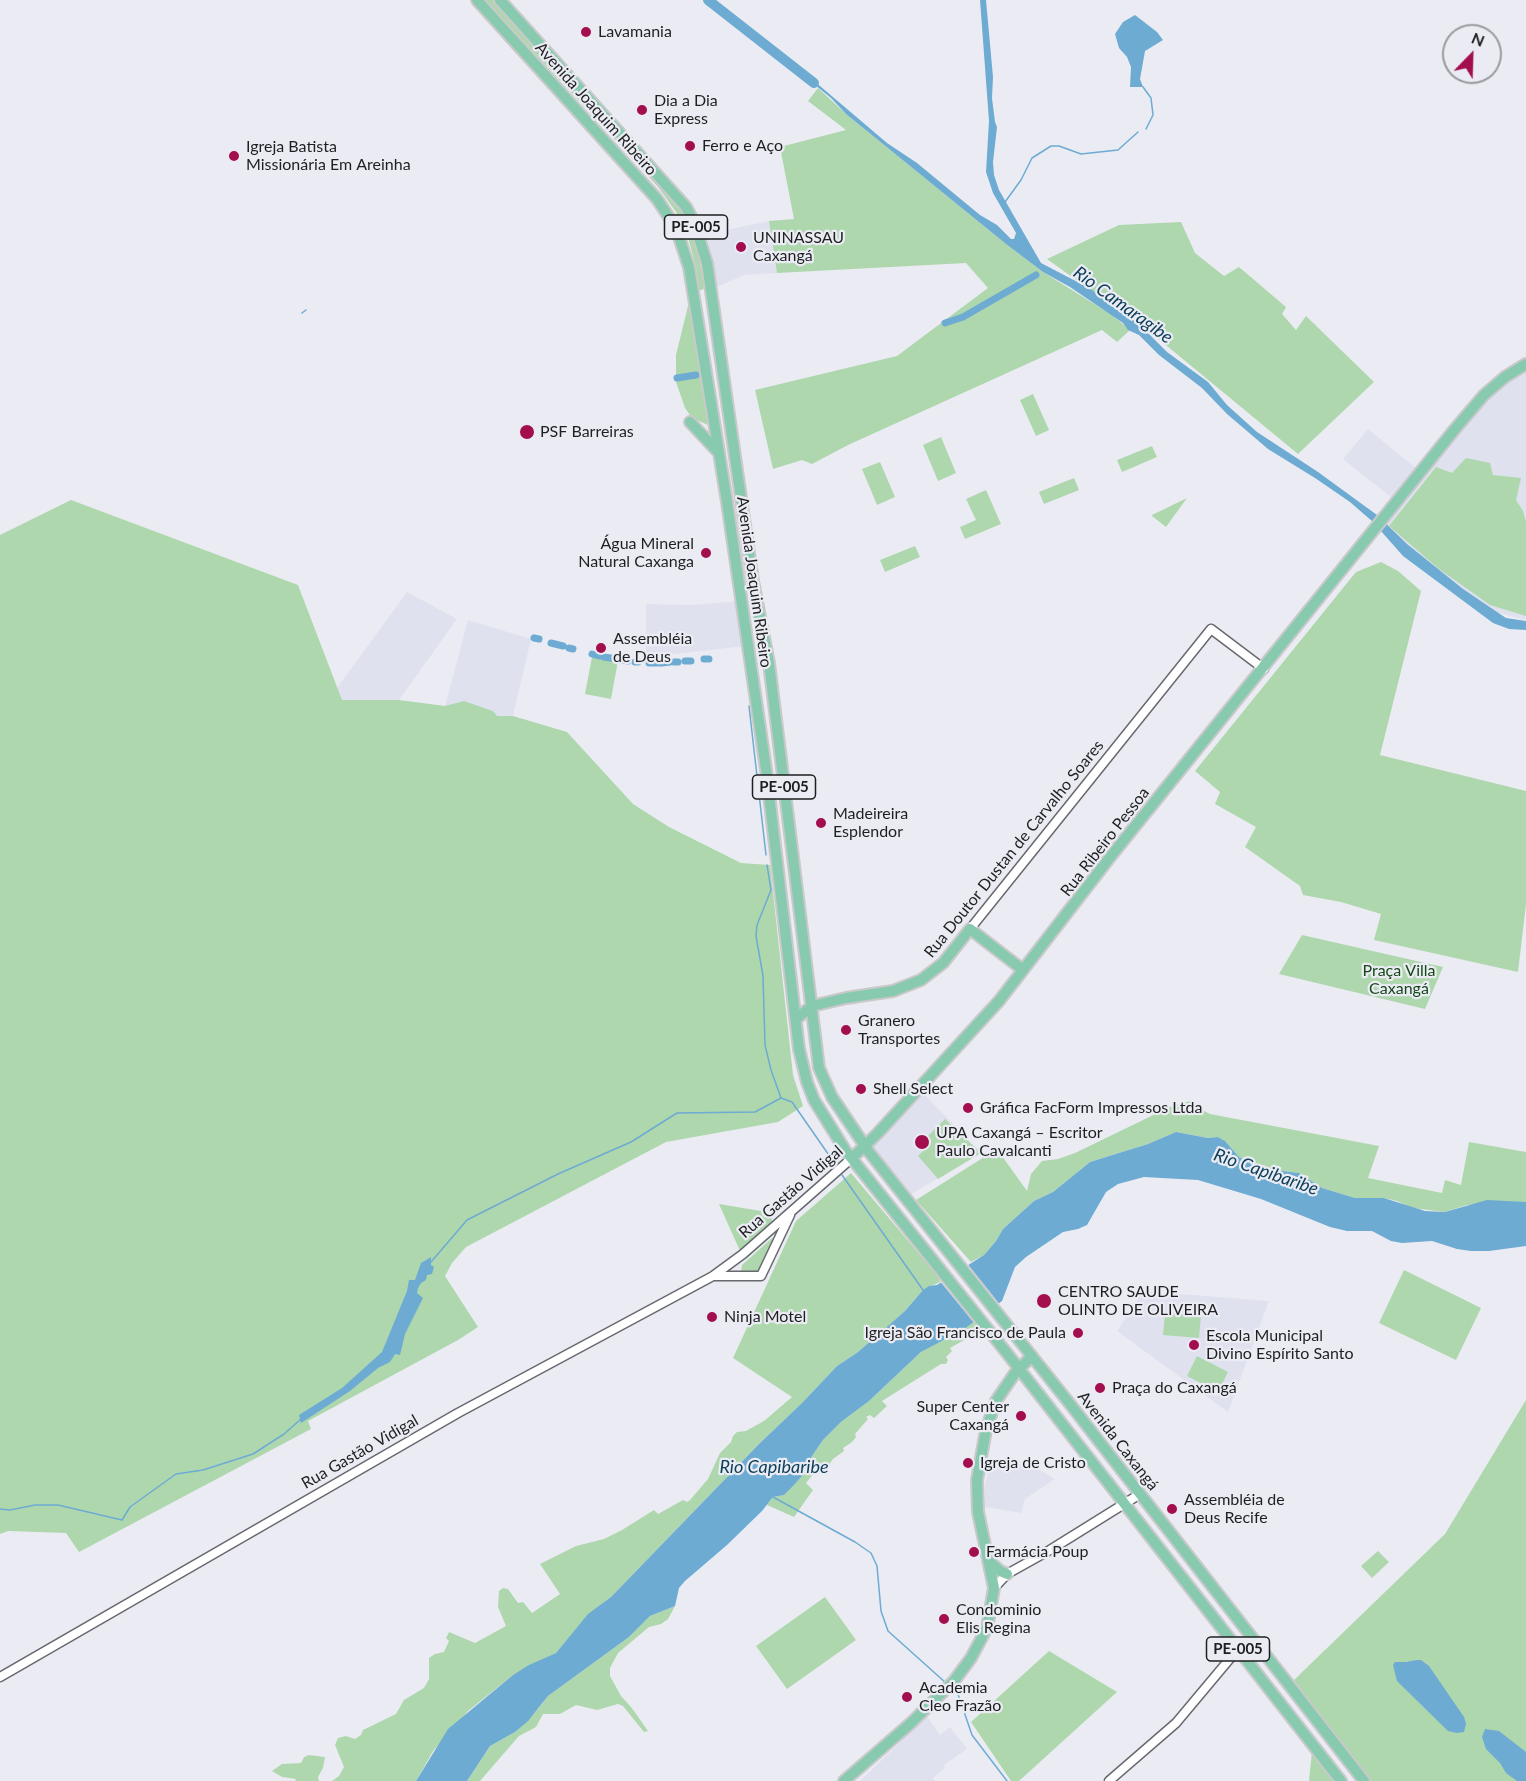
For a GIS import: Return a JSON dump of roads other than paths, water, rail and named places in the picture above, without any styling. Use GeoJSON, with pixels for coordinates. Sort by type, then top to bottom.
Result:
{"type":"FeatureCollection","features":[{"type":"Feature","properties":{"kind":"main road","name":"Avenida Joaquim Ribeiro"},"geometry":{"type":"LineString","coordinates":[[477,0],[616,152],[657,199],[676,228],[689,267],[719,453],[769,792],[799,1049],[810,1092],[824,1119],[897,1216]]}},
{"type":"Feature","properties":{"kind":"main road","name":"Avenida Joaquim Ribeiro"},"geometry":{"type":"LineString","coordinates":[[500,0],[686,207],[694,222],[707,263],[753,581],[769,663],[819,1068],[832,1097],[865,1147],[912,1205]]}},
{"type":"Feature","properties":{"kind":"main road","name":"Rua Ribeiro Pessoa"},"geometry":{"type":"LineString","coordinates":[[865,1147],[976,1028],[1395,503],[1484,395],[1505,377],[1526,364]]}},
{"type":"Feature","properties":{"kind":"main road"},"geometry":{"type":"LineString","coordinates":[[690,422],[719,453]]}},
{"type":"Feature","properties":{"kind":"main road"},"geometry":{"type":"LineString","coordinates":[[970,929],[1023,970]]}},
{"type":"Feature","properties":{"kind":"main road","name":"Rua Doutor Dustan de Carvalho Soares"},"geometry":{"type":"LineString","coordinates":[[796,1019],[812,1006],[893,991],[921,980],[943,963],[970,929]]}},
{"type":"Feature","properties":{"kind":"main road","name":"Rua Gastão Vidigal"},"geometry":{"type":"LineString","coordinates":[[852,1158],[865,1147]]}},
{"type":"Feature","properties":{"kind":"main road","name":"Avenida Caxangá"},"geometry":{"type":"LineString","coordinates":[[912,1205],[1364,1781]]}},
{"type":"Feature","properties":{"kind":"main road","name":"Avenida Caxangá"},"geometry":{"type":"LineString","coordinates":[[897,1216],[1019,1368],[1341,1781]]}},
{"type":"Feature","properties":{"kind":"main road"},"geometry":{"type":"LineString","coordinates":[[844,1781],[903,1731],[949,1686],[971,1658],[987,1628],[994,1588],[978,1512],[977,1480],[986,1430],[1002,1391],[1019,1368],[1032,1356]]}},
{"type":"Feature","properties":{"kind":"main road"},"geometry":{"type":"LineString","coordinates":[[989,1562],[1007,1574]]}},
{"type":"Feature","properties":{"kind":"street","name":"Rua Doutor Dustan de Carvalho Soares"},"geometry":{"type":"LineString","coordinates":[[970,929],[1210,629],[1264,669]]}},
{"type":"Feature","properties":{"kind":"street","name":"Rua Gastão Vidigal"},"geometry":{"type":"LineString","coordinates":[[0,1677],[476,1403],[713,1275],[737,1259],[852,1158]]}},
{"type":"Feature","properties":{"kind":"street"},"geometry":{"type":"LineString","coordinates":[[713,1275],[761,1276],[792,1212]]}},
{"type":"Feature","properties":{"kind":"street","name":"Rua Gastão Vidigal"},"geometry":{"type":"LineString","coordinates":[[737,1259],[736,1268],[741,1275]]}},
{"type":"Feature","properties":{"kind":"street"},"geometry":{"type":"LineString","coordinates":[[994,1588],[1007,1574],[1140,1494]]}},
{"type":"Feature","properties":{"kind":"street"},"geometry":{"type":"LineString","coordinates":[[1109,1781],[1176,1723],[1238,1649]]}},
{"type":"Feature","properties":{"kind":"water","name":"Rio Camaragibe"},"geometry":{"type":"Polygon","coordinates":[[[980,0],[986,0],[993,77],[992,98],[997,127],[993,162],[994,175],[999,190],[1041,263],[1089,288],[1140,325],[1167,352],[1208,382],[1227,405],[1257,432],[1318,472],[1377,515],[1407,544],[1463,589],[1506,618],[1526,621],[1526,630],[1509,629],[1493,623],[1403,556],[1373,522],[1350,502],[1268,449],[1227,414],[1202,388],[1159,355],[1139,335],[1128,330],[1123,323],[1070,287],[1043,272],[1006,244],[846,114],[831,98],[804,76],[820,86],[887,143],[917,163],[980,215],[1014,239],[1016,233],[993,193],[986,172],[989,121],[980,0]]]}},
{"type":"Feature","properties":{"kind":"water"},"geometry":{"type":"Polygon","coordinates":[[[1135,15],[1157,32],[1163,40],[1145,51],[1140,79],[1143,87],[1130,87],[1131,67],[1127,57],[1119,48],[1115,34],[1123,22],[1135,15]]]}},
{"type":"Feature","properties":{"kind":"water","name":"Rio Capibaribe"},"geometry":{"type":"Polygon","coordinates":[[[1176,1132],[1208,1138],[1218,1137],[1225,1141],[1239,1157],[1250,1163],[1266,1169],[1299,1173],[1322,1188],[1355,1198],[1384,1198],[1425,1211],[1445,1212],[1487,1200],[1526,1202],[1526,1246],[1471,1251],[1432,1241],[1402,1243],[1391,1241],[1372,1231],[1347,1231],[1330,1227],[1261,1199],[1198,1180],[1144,1177],[1118,1184],[1106,1192],[1087,1225],[1063,1232],[1015,1267],[1002,1301],[964,1329],[921,1352],[869,1401],[841,1422],[823,1440],[803,1475],[793,1486],[784,1495],[773,1497],[727,1545],[685,1581],[679,1588],[675,1606],[650,1616],[629,1637],[548,1696],[528,1721],[515,1732],[490,1746],[467,1781],[416,1781],[448,1729],[513,1675],[556,1653],[588,1614],[611,1597],[837,1366],[858,1352],[905,1311],[923,1290],[937,1285],[984,1255],[1003,1229],[1034,1201],[1053,1192],[1090,1162],[1148,1144],[1176,1132]]]}},
{"type":"Feature","properties":{"kind":"water"},"geometry":{"type":"Polygon","coordinates":[[[431,1257],[431,1265],[434,1267],[432,1274],[427,1275],[426,1280],[418,1288],[417,1293],[423,1298],[405,1334],[400,1355],[395,1354],[390,1362],[378,1368],[350,1391],[301,1423],[299,1415],[342,1388],[382,1352],[407,1291],[409,1280],[415,1280],[421,1263],[431,1257]]]}},
{"type":"Feature","properties":{"kind":"water"},"geometry":{"type":"Polygon","coordinates":[[[1417,1660],[1429,1666],[1464,1717],[1466,1724],[1464,1732],[1448,1731],[1397,1681],[1393,1665],[1395,1662],[1417,1660]]]}},
{"type":"Feature","properties":{"kind":"water"},"geometry":{"type":"Polygon","coordinates":[[[1485,1729],[1499,1731],[1526,1752],[1526,1781],[1517,1781],[1506,1773],[1486,1749],[1482,1737],[1485,1729]]]}},
{"type":"Feature","properties":{"kind":"waterway","name":"Rio Camaragibe"},"geometry":{"type":"LineString","coordinates":[[708,0],[814,83]]}},
{"type":"Feature","properties":{"kind":"waterway"},"geometry":{"type":"LineString","coordinates":[[1143,87],[1151,98],[1153,115],[1146,129]]}},
{"type":"Feature","properties":{"kind":"waterway"},"geometry":{"type":"LineString","coordinates":[[1005,202],[1021,180],[1032,158],[1051,146],[1059,146],[1081,154],[1118,150],[1138,132]]}},
{"type":"Feature","properties":{"kind":"waterway"},"geometry":{"type":"LineString","coordinates":[[945,323],[963,317],[1036,275]]}},
{"type":"Feature","properties":{"kind":"waterway"},"geometry":{"type":"LineString","coordinates":[[302,313],[306,310]]}},
{"type":"Feature","properties":{"kind":"waterway"},"geometry":{"type":"LineString","coordinates":[[677,378],[696,375]]}},
{"type":"Feature","properties":{"kind":"waterway"},"geometry":{"type":"LineString","coordinates":[[534,638],[539,639]]}},
{"type":"Feature","properties":{"kind":"waterway"},"geometry":{"type":"LineString","coordinates":[[551,643],[563,646]]}},
{"type":"Feature","properties":{"kind":"waterway"},"geometry":{"type":"LineString","coordinates":[[569,648],[573,649]]}},
{"type":"Feature","properties":{"kind":"waterway"},"geometry":{"type":"LineString","coordinates":[[592,654],[599,656]]}},
{"type":"Feature","properties":{"kind":"waterway"},"geometry":{"type":"LineString","coordinates":[[604,657],[628,661]]}},
{"type":"Feature","properties":{"kind":"waterway"},"geometry":{"type":"LineString","coordinates":[[704,659],[709,659]]}},
{"type":"Feature","properties":{"kind":"waterway"},"geometry":{"type":"LineString","coordinates":[[685,661],[691,661]]}},
{"type":"Feature","properties":{"kind":"waterway"},"geometry":{"type":"LineString","coordinates":[[662,663],[670,662]]}},
{"type":"Feature","properties":{"kind":"waterway"},"geometry":{"type":"LineString","coordinates":[[649,663],[660,663]]}},
{"type":"Feature","properties":{"kind":"waterway"},"geometry":{"type":"LineString","coordinates":[[749,706],[766,855]]}},
{"type":"Feature","properties":{"kind":"waterway"},"geometry":{"type":"LineString","coordinates":[[767,865],[771,890],[757,925],[756,936],[763,976],[765,1045],[781,1098]]}},
{"type":"Feature","properties":{"kind":"waterway"},"geometry":{"type":"LineString","coordinates":[[431,1262],[467,1220],[558,1174],[631,1142],[677,1113],[755,1112],[781,1098],[792,1102],[833,1161]]}},
{"type":"Feature","properties":{"kind":"waterway"},"geometry":{"type":"LineString","coordinates":[[842,1175],[923,1290]]}},
{"type":"Feature","properties":{"kind":"waterway"},"geometry":{"type":"LineString","coordinates":[[0,1509],[58,1505],[122,1520],[130,1507],[176,1474],[203,1470],[253,1454],[284,1434],[301,1419]]}},
{"type":"Feature","properties":{"kind":"waterway"},"geometry":{"type":"LineString","coordinates":[[773,1497],[871,1553],[877,1566],[881,1611],[888,1631],[946,1683]]}},
{"type":"Feature","properties":{"kind":"waterway"},"geometry":{"type":"LineString","coordinates":[[954,1690],[958,1694],[972,1735],[1007,1781]]}},
{"type":"Feature","properties":{"kind":"place","name":"Lavamania"},"geometry":{"type":"Point","coordinates":[586,32]}},
{"type":"Feature","properties":{"kind":"place","name":"Dia a Dia Express"},"geometry":{"type":"Point","coordinates":[642,110]}},
{"type":"Feature","properties":{"kind":"place","name":"Ferro e Aço"},"geometry":{"type":"Point","coordinates":[690,146]}},
{"type":"Feature","properties":{"kind":"place","name":"Igreja Batista Missionária Em Areinha"},"geometry":{"type":"Point","coordinates":[234,156]}},
{"type":"Feature","properties":{"kind":"place","name":"UNINASSAU Caxangá"},"geometry":{"type":"Point","coordinates":[741,247]}},
{"type":"Feature","properties":{"kind":"place","name":"PSF Barreiras"},"geometry":{"type":"Point","coordinates":[527,432]}},
{"type":"Feature","properties":{"kind":"place","name":"Água Mineral Natural Caxanga"},"geometry":{"type":"Point","coordinates":[706,553]}},
{"type":"Feature","properties":{"kind":"place","name":"Assembléia de Deus"},"geometry":{"type":"Point","coordinates":[601,648]}},
{"type":"Feature","properties":{"kind":"place","name":"Madeireira Esplendor"},"geometry":{"type":"Point","coordinates":[821,823]}},
{"type":"Feature","properties":{"kind":"place","name":"Granero Transportes"},"geometry":{"type":"Point","coordinates":[846,1030]}},
{"type":"Feature","properties":{"kind":"place","name":"Shell Select"},"geometry":{"type":"Point","coordinates":[861,1089]}},
{"type":"Feature","properties":{"kind":"place","name":"Gráfica FacForm Impressos Ltda"},"geometry":{"type":"Point","coordinates":[968,1108]}},
{"type":"Feature","properties":{"kind":"place","name":"UPA Caxangá – Escritor Paulo Cavalcanti"},"geometry":{"type":"Point","coordinates":[922,1142]}},
{"type":"Feature","properties":{"kind":"place","name":"CENTRO SAUDE OLINTO DE OLIVEIRA"},"geometry":{"type":"Point","coordinates":[1044,1301]}},
{"type":"Feature","properties":{"kind":"place","name":"Ninja Motel"},"geometry":{"type":"Point","coordinates":[712,1317]}},
{"type":"Feature","properties":{"kind":"place","name":"Igreja São Francisco de Paula"},"geometry":{"type":"Point","coordinates":[1078,1333]}},
{"type":"Feature","properties":{"kind":"place","name":"Escola Municipal Divino Espírito Santo"},"geometry":{"type":"Point","coordinates":[1194,1345]}},
{"type":"Feature","properties":{"kind":"place","name":"Praça do Caxangá"},"geometry":{"type":"Point","coordinates":[1100,1388]}},
{"type":"Feature","properties":{"kind":"place","name":"Super Center Caxangá"},"geometry":{"type":"Point","coordinates":[1021,1416]}},
{"type":"Feature","properties":{"kind":"place","name":"Igreja de Cristo"},"geometry":{"type":"Point","coordinates":[968,1463]}},
{"type":"Feature","properties":{"kind":"place","name":"Assembléia de Deus Recife"},"geometry":{"type":"Point","coordinates":[1172,1509]}},
{"type":"Feature","properties":{"kind":"place","name":"Farmácia Poup"},"geometry":{"type":"Point","coordinates":[974,1552]}},
{"type":"Feature","properties":{"kind":"place","name":"Condominio Elis Regina"},"geometry":{"type":"Point","coordinates":[944,1619]}},
{"type":"Feature","properties":{"kind":"place","name":"Academia Cleo Frazão"},"geometry":{"type":"Point","coordinates":[907,1697]}},
{"type":"Feature","properties":{"kind":"park label","name":"Praça Villa Caxangá"},"geometry":{"type":"Point","coordinates":[1399,980]}}]}
